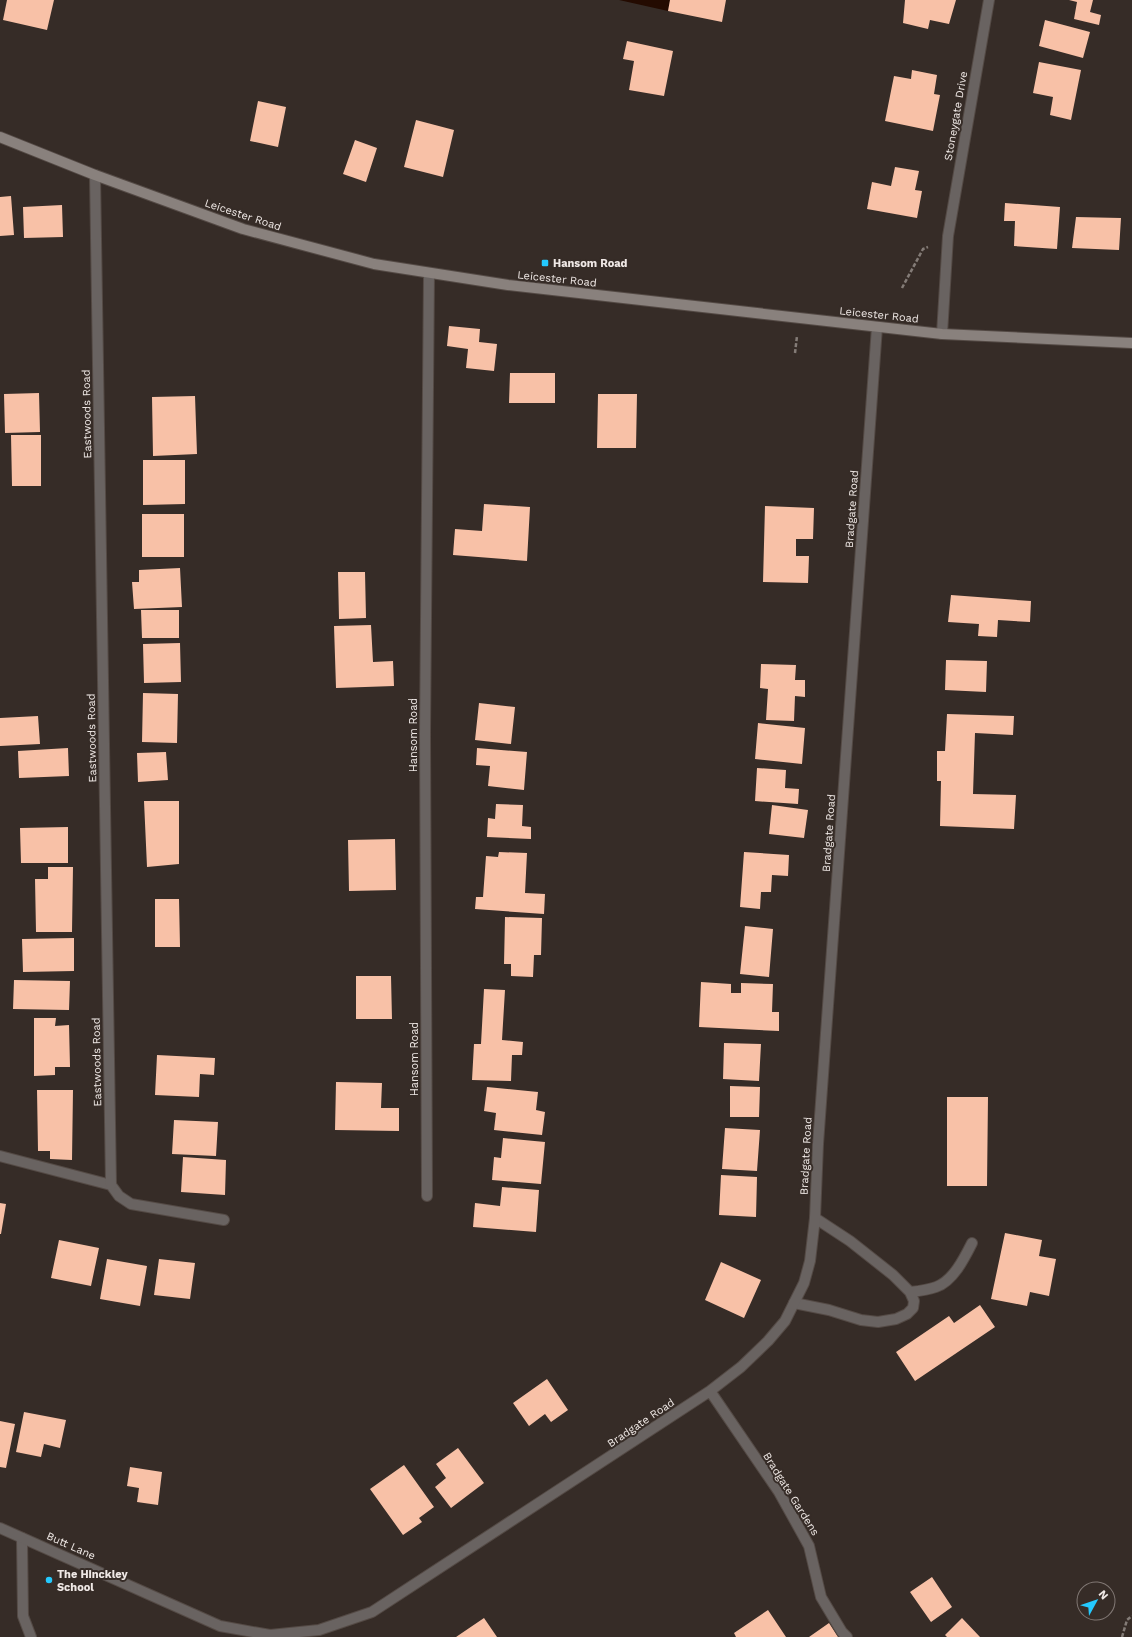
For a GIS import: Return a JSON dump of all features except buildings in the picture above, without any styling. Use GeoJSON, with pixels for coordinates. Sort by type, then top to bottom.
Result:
{"type":"FeatureCollection","features":[{"type":"Feature","properties":{"kind":"main road","name":"Leicester Road"},"geometry":{"type":"LineString","coordinates":[[0,137],[95,175],[243,229],[364,262],[508,285],[942,334],[1132,343]]}},
{"type":"Feature","properties":{"kind":"street","name":"Stoneygate Drive"},"geometry":{"type":"LineString","coordinates":[[942,334],[948,236],[989,0]]}},
{"type":"Feature","properties":{"kind":"street","name":"Eastwoods Road"},"geometry":{"type":"LineString","coordinates":[[95,175],[111,1185]]}},
{"type":"Feature","properties":{"kind":"street","name":"Hansom Road"},"geometry":{"type":"LineString","coordinates":[[427,1196],[425,726],[429,273]]}},
{"type":"Feature","properties":{"kind":"street","name":"Bradgate Road"},"geometry":{"type":"LineString","coordinates":[[220,1626],[270,1635],[319,1630],[372,1612],[710,1391],[741,1367],[768,1341],[785,1321],[804,1282],[810,1261],[815,1218],[818,1144],[877,327]]}},
{"type":"Feature","properties":{"kind":"street"},"geometry":{"type":"LineString","coordinates":[[0,1156],[111,1185],[119,1196],[131,1204],[224,1220]]}},
{"type":"Feature","properties":{"kind":"street"},"geometry":{"type":"LineString","coordinates":[[794,1303],[828,1310],[861,1320],[878,1322],[896,1319],[907,1314],[913,1308],[914,1301],[910,1292],[893,1275],[850,1241],[815,1218]]}},
{"type":"Feature","properties":{"kind":"street"},"geometry":{"type":"LineString","coordinates":[[910,1292],[936,1287],[947,1280],[957,1268],[972,1244]]}},
{"type":"Feature","properties":{"kind":"street","name":"Bradgate Gardens"},"geometry":{"type":"LineString","coordinates":[[710,1391],[779,1492],[806,1539],[821,1597],[842,1632],[847,1637]]}},
{"type":"Feature","properties":{"kind":"street","name":"Butt Lane"},"geometry":{"type":"LineString","coordinates":[[0,1528],[220,1626]]}},
{"type":"Feature","properties":{"kind":"street"},"geometry":{"type":"LineString","coordinates":[[22,1538],[23,1616],[31,1637]]}},
{"type":"Feature","properties":{"kind":"path"},"geometry":{"type":"LineString","coordinates":[[902,288],[923,249],[948,236]]}},
{"type":"Feature","properties":{"kind":"path"},"geometry":{"type":"LineString","coordinates":[[1122,1637],[1127,1620],[1132,1616]]}},
{"type":"Feature","properties":{"kind":"shaded area"},"geometry":{"type":"Polygon","coordinates":[[[619,0],[670,0],[668,11],[619,0]]]}},
{"type":"Feature","properties":{"kind":"place","name":"Hansom Road"},"geometry":{"type":"Point","coordinates":[545,263]}},
{"type":"Feature","properties":{"kind":"place","name":"The Hinckley School"},"geometry":{"type":"Point","coordinates":[49,1580]}}]}
